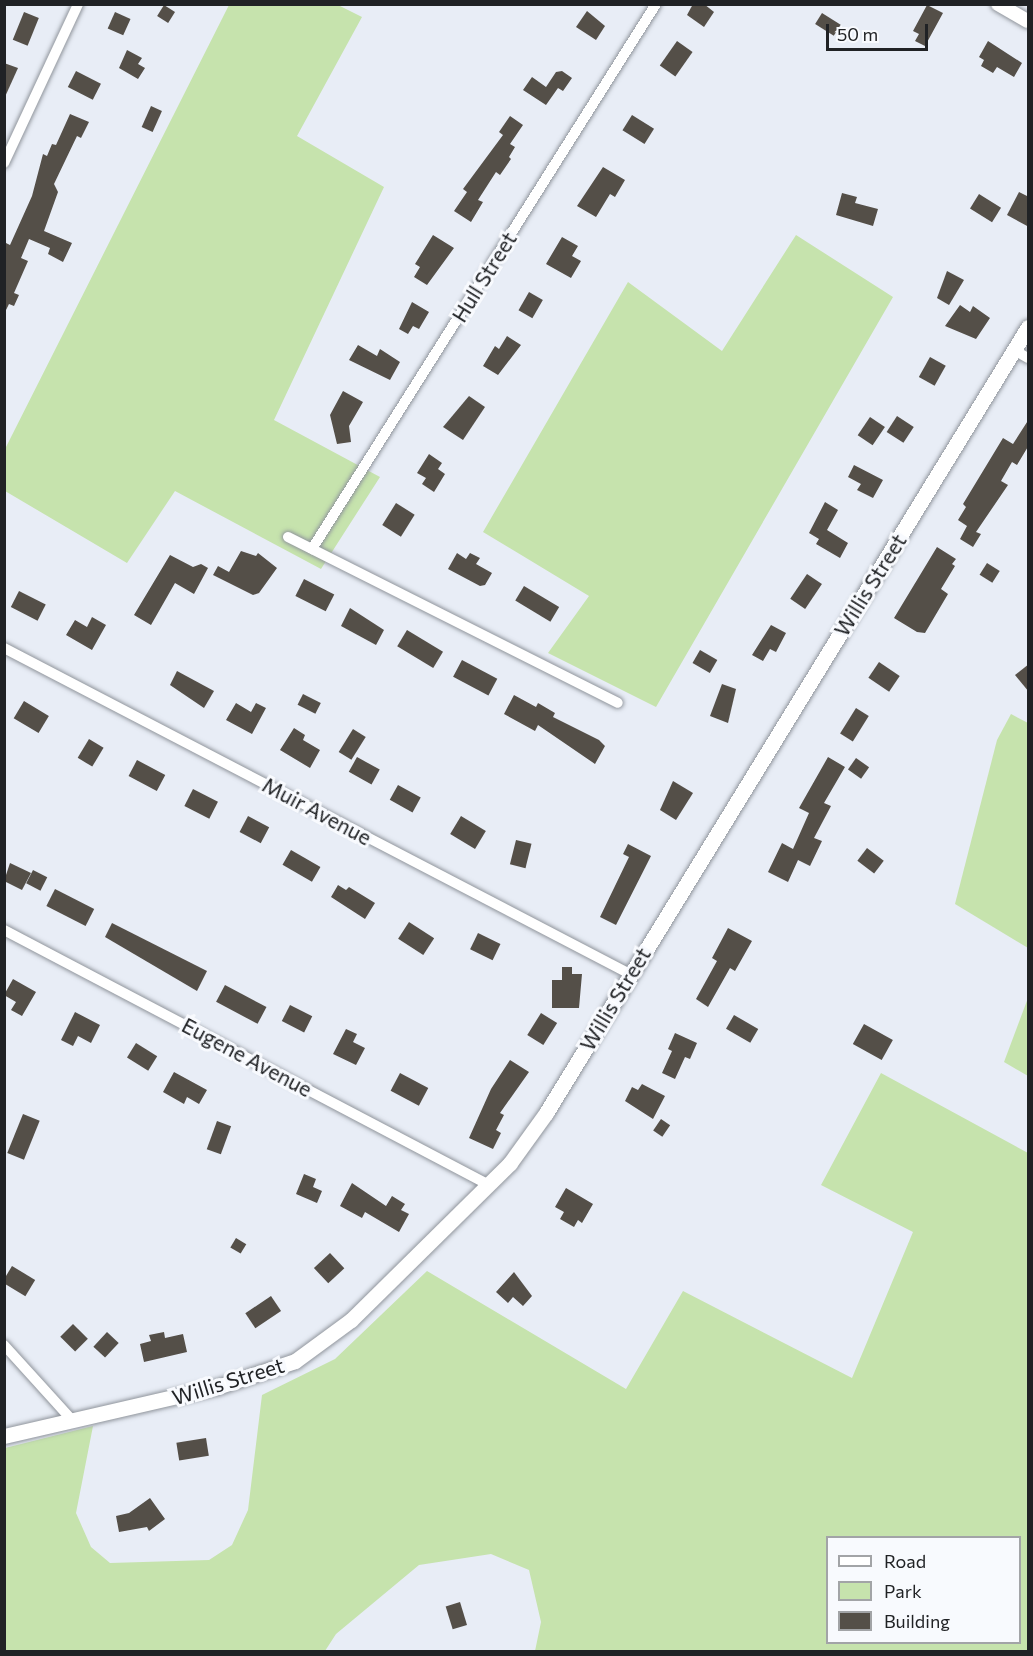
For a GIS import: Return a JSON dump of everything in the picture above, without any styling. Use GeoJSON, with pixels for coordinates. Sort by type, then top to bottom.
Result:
{"type":"FeatureCollection","features":[{"type":"Feature","properties":{"kind":"main road","name":"Willis Street"},"geometry":{"type":"LineString","coordinates":[[4,1436],[256,1377],[310,1353],[351,1320],[489,1185],[536,1128],[1029,327]]}},
{"type":"Feature","properties":{"kind":"street"},"geometry":{"type":"LineString","coordinates":[[4,163],[78,4]]}},
{"type":"Feature","properties":{"kind":"street","name":"Hull Street"},"geometry":{"type":"LineString","coordinates":[[312,549],[656,4]]}},
{"type":"Feature","properties":{"kind":"street"},"geometry":{"type":"LineString","coordinates":[[998,4],[1029,21]]}},
{"type":"Feature","properties":{"kind":"street"},"geometry":{"type":"LineString","coordinates":[[1014,350],[1029,358]]}},
{"type":"Feature","properties":{"kind":"street"},"geometry":{"type":"LineString","coordinates":[[288,537],[618,704]]}},
{"type":"Feature","properties":{"kind":"street","name":"Muir Avenue"},"geometry":{"type":"LineString","coordinates":[[4,648],[630,974]]}},
{"type":"Feature","properties":{"kind":"street","name":"Eugene Avenue"},"geometry":{"type":"LineString","coordinates":[[4,930],[489,1185]]}},
{"type":"Feature","properties":{"kind":"street"},"geometry":{"type":"LineString","coordinates":[[4,1345],[72,1420]]}},
{"type":"Feature","properties":{"kind":"green space"},"geometry":{"type":"Polygon","coordinates":[[[229,5],[338,5],[362,17],[297,136],[384,187],[274,420],[380,477],[321,569],[175,491],[127,563],[5,491],[4,451],[229,5]]]}},
{"type":"Feature","properties":{"kind":"green space"},"geometry":{"type":"Polygon","coordinates":[[[796,235],[893,297],[656,707],[548,653],[589,596],[483,532],[628,282],[722,351],[796,235]]]}},
{"type":"Feature","properties":{"kind":"green space"},"geometry":{"type":"Polygon","coordinates":[[[1011,714],[1028,723],[1028,948],[955,904],[997,740],[1011,714]]]}},
{"type":"Feature","properties":{"kind":"green space"},"geometry":{"type":"Polygon","coordinates":[[[1028,998],[1028,1076],[1004,1062],[1028,998]]]}},
{"type":"Feature","properties":{"kind":"green space"},"geometry":{"type":"Polygon","coordinates":[[[881,1073],[1028,1153],[1028,1651],[535,1651],[541,1622],[529,1570],[491,1554],[419,1565],[336,1634],[325,1651],[5,1651],[5,1448],[93,1426],[76,1513],[91,1547],[110,1563],[209,1560],[232,1545],[248,1510],[262,1395],[335,1359],[427,1271],[626,1389],[683,1291],[852,1378],[913,1232],[821,1185],[881,1073]]]}},
{"type":"Feature","properties":{"kind":"building"},"geometry":{"type":"Polygon","coordinates":[[[693,4],[704,4],[714,12],[704,27],[687,15],[693,4]]]}},
{"type":"Feature","properties":{"kind":"building"},"geometry":{"type":"Polygon","coordinates":[[[164,5],[175,12],[168,23],[157,16],[164,5]]]}},
{"type":"Feature","properties":{"kind":"building"},"geometry":{"type":"Polygon","coordinates":[[[927,5],[943,13],[925,46],[915,41],[919,34],[913,31],[927,5]]]}},
{"type":"Feature","properties":{"kind":"building"},"geometry":{"type":"Polygon","coordinates":[[[587,11],[605,26],[596,40],[576,27],[587,11]]]}},
{"type":"Feature","properties":{"kind":"building"},"geometry":{"type":"Polygon","coordinates":[[[24,12],[39,18],[28,46],[13,40],[24,12]]]}},
{"type":"Feature","properties":{"kind":"building"},"geometry":{"type":"Polygon","coordinates":[[[115,12],[131,19],[123,35],[108,28],[115,12]]]}},
{"type":"Feature","properties":{"kind":"building"},"geometry":{"type":"Polygon","coordinates":[[[822,13],[841,25],[834,36],[815,24],[822,13]]]}},
{"type":"Feature","properties":{"kind":"building"},"geometry":{"type":"Polygon","coordinates":[[[677,41],[693,52],[675,76],[660,66],[677,41]]]}},
{"type":"Feature","properties":{"kind":"building"},"geometry":{"type":"Polygon","coordinates":[[[988,41],[1022,63],[1014,77],[997,67],[993,73],[981,66],[984,60],[979,57],[988,41]]]}},
{"type":"Feature","properties":{"kind":"building"},"geometry":{"type":"Polygon","coordinates":[[[127,50],[142,58],[138,64],[145,68],[138,79],[119,68],[127,50]]]}},
{"type":"Feature","properties":{"kind":"building"},"geometry":{"type":"Polygon","coordinates":[[[4,63],[18,68],[4,99],[4,63]]]}},
{"type":"Feature","properties":{"kind":"building"},"geometry":{"type":"Polygon","coordinates":[[[76,71],[101,84],[93,100],[68,87],[76,71]]]}},
{"type":"Feature","properties":{"kind":"building"},"geometry":{"type":"Polygon","coordinates":[[[562,71],[572,78],[563,91],[558,88],[546,105],[523,90],[532,77],[546,87],[556,72],[562,71]]]}},
{"type":"Feature","properties":{"kind":"building"},"geometry":{"type":"Polygon","coordinates":[[[151,106],[162,111],[153,132],[142,127],[151,106]]]}},
{"type":"Feature","properties":{"kind":"building"},"geometry":{"type":"Polygon","coordinates":[[[70,114],[89,122],[81,138],[77,136],[54,184],[58,192],[44,231],[72,243],[63,262],[48,254],[50,248],[29,239],[21,258],[28,261],[14,293],[19,295],[14,306],[9,304],[4,314],[4,242],[10,245],[32,196],[43,154],[47,156],[52,144],[56,145],[70,114]]]}},
{"type":"Feature","properties":{"kind":"building"},"geometry":{"type":"Polygon","coordinates":[[[632,115],[654,129],[645,144],[622,130],[632,115]]]}},
{"type":"Feature","properties":{"kind":"building"},"geometry":{"type":"Polygon","coordinates":[[[510,116],[523,125],[510,144],[515,147],[509,157],[511,159],[500,175],[496,172],[478,200],[483,202],[471,222],[454,211],[467,192],[463,189],[503,135],[499,132],[510,116]]]}},
{"type":"Feature","properties":{"kind":"building"},"geometry":{"type":"Polygon","coordinates":[[[603,167],[625,180],[615,197],[610,194],[596,217],[577,206],[603,167]]]}},
{"type":"Feature","properties":{"kind":"building"},"geometry":{"type":"Polygon","coordinates":[[[1019,192],[1029,197],[1029,227],[1007,215],[1019,192]]]}},
{"type":"Feature","properties":{"kind":"building"},"geometry":{"type":"Polygon","coordinates":[[[842,193],[857,197],[855,203],[878,209],[873,226],[836,215],[842,193]]]}},
{"type":"Feature","properties":{"kind":"building"},"geometry":{"type":"Polygon","coordinates":[[[979,194],[1001,208],[992,222],[970,208],[979,194]]]}},
{"type":"Feature","properties":{"kind":"building"},"geometry":{"type":"Polygon","coordinates":[[[433,235],[454,248],[427,285],[414,277],[420,267],[415,264],[433,235]]]}},
{"type":"Feature","properties":{"kind":"building"},"geometry":{"type":"Polygon","coordinates":[[[562,237],[578,246],[572,256],[581,261],[571,278],[546,264],[562,237]]]}},
{"type":"Feature","properties":{"kind":"building"},"geometry":{"type":"Polygon","coordinates":[[[947,271],[964,280],[949,305],[937,298],[947,271]]]}},
{"type":"Feature","properties":{"kind":"building"},"geometry":{"type":"Polygon","coordinates":[[[529,292],[543,300],[532,318],[518,310],[529,292]]]}},
{"type":"Feature","properties":{"kind":"building"},"geometry":{"type":"Polygon","coordinates":[[[412,302],[429,312],[419,329],[413,326],[408,334],[399,329],[412,302]]]}},
{"type":"Feature","properties":{"kind":"building"},"geometry":{"type":"Polygon","coordinates":[[[960,305],[970,312],[973,306],[990,318],[976,339],[945,326],[960,305]]]}},
{"type":"Feature","properties":{"kind":"building"},"geometry":{"type":"Polygon","coordinates":[[[507,336],[521,345],[498,375],[483,366],[495,346],[499,349],[507,336]]]}},
{"type":"Feature","properties":{"kind":"building"},"geometry":{"type":"Polygon","coordinates":[[[358,345],[377,356],[380,349],[400,362],[390,380],[349,360],[358,345]]]}},
{"type":"Feature","properties":{"kind":"building"},"geometry":{"type":"Polygon","coordinates":[[[930,357],[946,366],[935,386],[919,377],[930,357]]]}},
{"type":"Feature","properties":{"kind":"building"},"geometry":{"type":"Polygon","coordinates":[[[343,391],[363,402],[349,426],[351,442],[337,444],[330,415],[343,391]]]}},
{"type":"Feature","properties":{"kind":"building"},"geometry":{"type":"Polygon","coordinates":[[[469,396],[485,407],[463,440],[443,427],[469,396]]]}},
{"type":"Feature","properties":{"kind":"building"},"geometry":{"type":"Polygon","coordinates":[[[897,416],[914,427],[903,443],[887,432],[897,416]]]}},
{"type":"Feature","properties":{"kind":"building"},"geometry":{"type":"Polygon","coordinates":[[[870,417],[885,427],[873,445],[858,435],[870,417]]]}},
{"type":"Feature","properties":{"kind":"building"},"geometry":{"type":"Polygon","coordinates":[[[1029,419],[1029,445],[1017,465],[1012,462],[1001,481],[1008,485],[976,532],[981,534],[973,547],[960,539],[967,526],[958,520],[966,507],[963,504],[1003,438],[1013,444],[1029,419]]]}},
{"type":"Feature","properties":{"kind":"building"},"geometry":{"type":"Polygon","coordinates":[[[429,454],[442,463],[438,469],[445,474],[434,492],[422,484],[426,478],[417,473],[429,454]]]}},
{"type":"Feature","properties":{"kind":"building"},"geometry":{"type":"Polygon","coordinates":[[[854,465],[883,480],[873,498],[857,490],[861,484],[848,477],[854,465]]]}},
{"type":"Feature","properties":{"kind":"building"},"geometry":{"type":"Polygon","coordinates":[[[825,502],[838,510],[827,530],[848,543],[840,558],[816,544],[819,539],[809,533],[825,502]]]}},
{"type":"Feature","properties":{"kind":"building"},"geometry":{"type":"Polygon","coordinates":[[[396,503],[415,515],[401,537],[382,525],[396,503]]]}},
{"type":"Feature","properties":{"kind":"building"},"geometry":{"type":"Polygon","coordinates":[[[937,547],[956,559],[952,564],[955,566],[941,589],[948,594],[925,633],[917,632],[894,618],[937,547]]]}},
{"type":"Feature","properties":{"kind":"building"},"geometry":{"type":"Polygon","coordinates":[[[241,551],[256,556],[258,553],[277,568],[259,593],[253,595],[213,575],[218,566],[229,572],[241,551]]]}},
{"type":"Feature","properties":{"kind":"building"},"geometry":{"type":"Polygon","coordinates":[[[457,553],[466,559],[470,553],[480,558],[476,564],[492,573],[485,585],[480,586],[448,569],[457,553]]]}},
{"type":"Feature","properties":{"kind":"building"},"geometry":{"type":"Polygon","coordinates":[[[170,555],[193,567],[201,564],[208,568],[194,594],[175,583],[151,625],[134,615],[170,555]]]}},
{"type":"Feature","properties":{"kind":"building"},"geometry":{"type":"Polygon","coordinates":[[[987,563],[1000,571],[992,583],[980,575],[987,563]]]}},
{"type":"Feature","properties":{"kind":"building"},"geometry":{"type":"Polygon","coordinates":[[[807,574],[822,584],[805,609],[790,599],[807,574]]]}},
{"type":"Feature","properties":{"kind":"building"},"geometry":{"type":"Polygon","coordinates":[[[304,579],[334,594],[326,611],[295,596],[304,579]]]}},
{"type":"Feature","properties":{"kind":"building"},"geometry":{"type":"Polygon","coordinates":[[[524,586],[559,607],[550,622],[515,601],[524,586]]]}},
{"type":"Feature","properties":{"kind":"building"},"geometry":{"type":"Polygon","coordinates":[[[19,591],[46,605],[38,621],[11,607],[19,591]]]}},
{"type":"Feature","properties":{"kind":"building"},"geometry":{"type":"Polygon","coordinates":[[[350,608],[384,630],[376,645],[341,626],[350,608]]]}},
{"type":"Feature","properties":{"kind":"building"},"geometry":{"type":"Polygon","coordinates":[[[92,617],[106,625],[92,650],[66,635],[75,620],[87,627],[92,617]]]}},
{"type":"Feature","properties":{"kind":"building"},"geometry":{"type":"Polygon","coordinates":[[[771,625],[786,633],[776,652],[770,649],[763,661],[752,655],[771,625]]]}},
{"type":"Feature","properties":{"kind":"building"},"geometry":{"type":"Polygon","coordinates":[[[407,630],[443,652],[433,668],[397,646],[407,630]]]}},
{"type":"Feature","properties":{"kind":"building"},"geometry":{"type":"Polygon","coordinates":[[[700,650],[717,660],[710,673],[692,663],[700,650]]]}},
{"type":"Feature","properties":{"kind":"building"},"geometry":{"type":"Polygon","coordinates":[[[462,660],[497,679],[488,696],[453,677],[462,660]]]}},
{"type":"Feature","properties":{"kind":"building"},"geometry":{"type":"Polygon","coordinates":[[[879,662],[900,676],[889,692],[868,678],[879,662]]]}},
{"type":"Feature","properties":{"kind":"building"},"geometry":{"type":"Polygon","coordinates":[[[1029,664],[1029,692],[1015,675],[1029,664]]]}},
{"type":"Feature","properties":{"kind":"building"},"geometry":{"type":"Polygon","coordinates":[[[177,671],[214,691],[204,708],[170,685],[177,671]]]}},
{"type":"Feature","properties":{"kind":"building"},"geometry":{"type":"Polygon","coordinates":[[[722,684],[736,689],[728,723],[710,716],[722,684]]]}},
{"type":"Feature","properties":{"kind":"building"},"geometry":{"type":"Polygon","coordinates":[[[303,694],[321,703],[315,714],[298,705],[303,694]]]}},
{"type":"Feature","properties":{"kind":"building"},"geometry":{"type":"Polygon","coordinates":[[[514,695],[536,707],[538,703],[555,713],[553,717],[599,740],[605,746],[595,764],[538,725],[535,731],[504,714],[514,695]]]}},
{"type":"Feature","properties":{"kind":"building"},"geometry":{"type":"Polygon","coordinates":[[[24,701],[49,716],[39,733],[14,718],[24,701]]]}},
{"type":"Feature","properties":{"kind":"building"},"geometry":{"type":"Polygon","coordinates":[[[236,703],[251,712],[256,703],[266,708],[252,734],[226,720],[236,703]]]}},
{"type":"Feature","properties":{"kind":"building"},"geometry":{"type":"Polygon","coordinates":[[[856,708],[869,716],[853,741],[840,733],[856,708]]]}},
{"type":"Feature","properties":{"kind":"building"},"geometry":{"type":"Polygon","coordinates":[[[294,728],[305,735],[303,740],[320,750],[310,768],[280,750],[294,728]]]}},
{"type":"Feature","properties":{"kind":"building"},"geometry":{"type":"Polygon","coordinates":[[[353,729],[366,737],[351,760],[339,752],[353,729]]]}},
{"type":"Feature","properties":{"kind":"building"},"geometry":{"type":"Polygon","coordinates":[[[89,739],[104,748],[92,767],[78,758],[89,739]]]}},
{"type":"Feature","properties":{"kind":"building"},"geometry":{"type":"Polygon","coordinates":[[[357,757],[380,770],[371,784],[349,772],[357,757]]]}},
{"type":"Feature","properties":{"kind":"building"},"geometry":{"type":"Polygon","coordinates":[[[828,757],[845,767],[824,803],[831,806],[814,838],[822,841],[810,866],[798,860],[788,882],[768,872],[782,843],[793,849],[809,813],[799,808],[828,757]]]}},
{"type":"Feature","properties":{"kind":"building"},"geometry":{"type":"Polygon","coordinates":[[[856,758],[869,767],[861,779],[848,769],[856,758]]]}},
{"type":"Feature","properties":{"kind":"building"},"geometry":{"type":"Polygon","coordinates":[[[137,760],[165,775],[157,791],[129,776],[137,760]]]}},
{"type":"Feature","properties":{"kind":"building"},"geometry":{"type":"Polygon","coordinates":[[[673,781],[693,793],[676,820],[660,810],[673,781]]]}},
{"type":"Feature","properties":{"kind":"building"},"geometry":{"type":"Polygon","coordinates":[[[398,785],[421,798],[412,812],[390,800],[398,785]]]}},
{"type":"Feature","properties":{"kind":"building"},"geometry":{"type":"Polygon","coordinates":[[[193,789],[218,802],[209,819],[184,806],[193,789]]]}},
{"type":"Feature","properties":{"kind":"building"},"geometry":{"type":"Polygon","coordinates":[[[248,816],[269,827],[261,843],[240,832],[248,816]]]}},
{"type":"Feature","properties":{"kind":"building"},"geometry":{"type":"Polygon","coordinates":[[[461,816],[486,831],[475,849],[450,834],[461,816]]]}},
{"type":"Feature","properties":{"kind":"building"},"geometry":{"type":"Polygon","coordinates":[[[516,840],[532,844],[525,868],[510,864],[516,840]]]}},
{"type":"Feature","properties":{"kind":"building"},"geometry":{"type":"Polygon","coordinates":[[[628,844],[651,856],[616,925],[600,917],[629,857],[623,854],[628,844]]]}},
{"type":"Feature","properties":{"kind":"building"},"geometry":{"type":"Polygon","coordinates":[[[867,848],[884,861],[874,873],[857,861],[867,848]]]}},
{"type":"Feature","properties":{"kind":"building"},"geometry":{"type":"Polygon","coordinates":[[[291,850],[320,867],[312,882],[282,865],[291,850]]]}},
{"type":"Feature","properties":{"kind":"building"},"geometry":{"type":"Polygon","coordinates":[[[10,863],[31,873],[22,890],[4,881],[10,863]]]}},
{"type":"Feature","properties":{"kind":"building"},"geometry":{"type":"Polygon","coordinates":[[[33,870],[47,877],[40,891],[26,883],[33,870]]]}},
{"type":"Feature","properties":{"kind":"building"},"geometry":{"type":"Polygon","coordinates":[[[338,885],[346,890],[349,887],[375,903],[365,919],[331,897],[338,885]]]}},
{"type":"Feature","properties":{"kind":"building"},"geometry":{"type":"Polygon","coordinates":[[[55,889],[94,909],[86,926],[46,906],[55,889]]]}},
{"type":"Feature","properties":{"kind":"building"},"geometry":{"type":"Polygon","coordinates":[[[409,922],[434,938],[423,955],[398,939],[409,922]]]}},
{"type":"Feature","properties":{"kind":"building"},"geometry":{"type":"Polygon","coordinates":[[[112,923],[207,971],[197,991],[105,937],[112,923]]]}},
{"type":"Feature","properties":{"kind":"building"},"geometry":{"type":"Polygon","coordinates":[[[728,928],[752,941],[735,971],[730,968],[708,1007],[696,999],[717,961],[712,958],[728,928]]]}},
{"type":"Feature","properties":{"kind":"building"},"geometry":{"type":"Polygon","coordinates":[[[478,933],[500,944],[493,960],[470,949],[478,933]]]}},
{"type":"Feature","properties":{"kind":"building"},"geometry":{"type":"Polygon","coordinates":[[[562,967],[572,967],[572,974],[582,974],[579,1008],[552,1008],[552,980],[562,980],[562,967]]]}},
{"type":"Feature","properties":{"kind":"building"},"geometry":{"type":"Polygon","coordinates":[[[13,979],[36,992],[22,1016],[11,1010],[16,1002],[4,995],[13,979]]]}},
{"type":"Feature","properties":{"kind":"building"},"geometry":{"type":"Polygon","coordinates":[[[225,985],[266,1007],[258,1024],[216,1002],[225,985]]]}},
{"type":"Feature","properties":{"kind":"building"},"geometry":{"type":"Polygon","coordinates":[[[290,1005],[312,1016],[304,1032],[282,1021],[290,1005]]]}},
{"type":"Feature","properties":{"kind":"building"},"geometry":{"type":"Polygon","coordinates":[[[75,1012],[100,1025],[91,1043],[78,1036],[73,1046],[61,1040],[75,1012]]]}},
{"type":"Feature","properties":{"kind":"building"},"geometry":{"type":"Polygon","coordinates":[[[541,1013],[557,1023],[543,1045],[527,1035],[541,1013]]]}},
{"type":"Feature","properties":{"kind":"building"},"geometry":{"type":"Polygon","coordinates":[[[734,1015],[758,1029],[750,1043],[726,1029],[734,1015]]]}},
{"type":"Feature","properties":{"kind":"building"},"geometry":{"type":"Polygon","coordinates":[[[864,1024],[893,1040],[882,1060],[853,1044],[864,1024]]]}},
{"type":"Feature","properties":{"kind":"building"},"geometry":{"type":"Polygon","coordinates":[[[346,1029],[357,1034],[353,1042],[365,1048],[356,1065],[333,1054],[346,1029]]]}},
{"type":"Feature","properties":{"kind":"building"},"geometry":{"type":"Polygon","coordinates":[[[675,1033],[697,1043],[690,1059],[685,1057],[675,1079],[662,1073],[672,1051],[668,1049],[675,1033]]]}},
{"type":"Feature","properties":{"kind":"building"},"geometry":{"type":"Polygon","coordinates":[[[136,1043],[157,1056],[148,1071],[127,1057],[136,1043]]]}},
{"type":"Feature","properties":{"kind":"building"},"geometry":{"type":"Polygon","coordinates":[[[510,1060],[529,1072],[500,1113],[504,1115],[496,1130],[501,1133],[493,1149],[469,1138],[491,1089],[510,1060]]]}},
{"type":"Feature","properties":{"kind":"building"},"geometry":{"type":"Polygon","coordinates":[[[174,1072],[207,1090],[199,1104],[187,1097],[184,1104],[163,1092],[174,1072]]]}},
{"type":"Feature","properties":{"kind":"building"},"geometry":{"type":"Polygon","coordinates":[[[400,1073],[428,1088],[419,1106],[391,1091],[400,1073]]]}},
{"type":"Feature","properties":{"kind":"building"},"geometry":{"type":"Polygon","coordinates":[[[642,1084],[665,1096],[653,1119],[625,1101],[632,1087],[638,1090],[642,1084]]]}},
{"type":"Feature","properties":{"kind":"building"},"geometry":{"type":"Polygon","coordinates":[[[23,1114],[40,1121],[24,1160],[7,1153],[23,1114]]]}},
{"type":"Feature","properties":{"kind":"building"},"geometry":{"type":"Polygon","coordinates":[[[661,1119],[670,1125],[662,1137],[653,1131],[661,1119]]]}},
{"type":"Feature","properties":{"kind":"building"},"geometry":{"type":"Polygon","coordinates":[[[217,1121],[231,1126],[221,1154],[207,1149],[217,1121]]]}},
{"type":"Feature","properties":{"kind":"building"},"geometry":{"type":"Polygon","coordinates":[[[304,1174],[316,1179],[313,1187],[322,1191],[317,1203],[296,1194],[304,1174]]]}},
{"type":"Feature","properties":{"kind":"building"},"geometry":{"type":"Polygon","coordinates":[[[352,1183],[386,1206],[392,1196],[405,1204],[401,1210],[409,1214],[399,1232],[365,1212],[362,1218],[340,1206],[352,1183]]]}},
{"type":"Feature","properties":{"kind":"building"},"geometry":{"type":"Polygon","coordinates":[[[566,1188],[593,1204],[582,1223],[578,1220],[574,1227],[560,1219],[564,1212],[555,1207],[566,1188]]]}},
{"type":"Feature","properties":{"kind":"building"},"geometry":{"type":"Polygon","coordinates":[[[236,1238],[246,1244],[241,1254],[230,1247],[236,1238]]]}},
{"type":"Feature","properties":{"kind":"building"},"geometry":{"type":"Polygon","coordinates":[[[330,1253],[344,1268],[328,1283],[314,1268],[330,1253]]]}},
{"type":"Feature","properties":{"kind":"building"},"geometry":{"type":"Polygon","coordinates":[[[12,1266],[35,1280],[25,1296],[4,1283],[12,1266]]]}},
{"type":"Feature","properties":{"kind":"building"},"geometry":{"type":"Polygon","coordinates":[[[514,1272],[532,1296],[523,1306],[513,1297],[508,1303],[496,1292],[514,1272]]]}},
{"type":"Feature","properties":{"kind":"building"},"geometry":{"type":"Polygon","coordinates":[[[271,1296],[281,1311],[255,1328],[245,1313],[271,1296]]]}},
{"type":"Feature","properties":{"kind":"building"},"geometry":{"type":"Polygon","coordinates":[[[73,1324],[88,1339],[75,1352],[60,1337],[73,1324]]]}},
{"type":"Feature","properties":{"kind":"building"},"geometry":{"type":"Polygon","coordinates":[[[107,1332],[119,1343],[105,1358],[93,1347],[107,1332]]]}},
{"type":"Feature","properties":{"kind":"building"},"geometry":{"type":"Polygon","coordinates":[[[164,1332],[165,1338],[183,1334],[187,1352],[144,1362],[140,1344],[151,1341],[149,1335],[164,1332]]]}},
{"type":"Feature","properties":{"kind":"building"},"geometry":{"type":"Polygon","coordinates":[[[206,1438],[209,1456],[179,1460],[176,1443],[206,1438]]]}},
{"type":"Feature","properties":{"kind":"building"},"geometry":{"type":"Polygon","coordinates":[[[150,1498],[165,1519],[149,1531],[147,1527],[119,1532],[116,1516],[129,1513],[150,1498]]]}},
{"type":"Feature","properties":{"kind":"building"},"geometry":{"type":"Polygon","coordinates":[[[460,1602],[467,1625],[453,1629],[446,1606],[460,1602]]]}}]}
